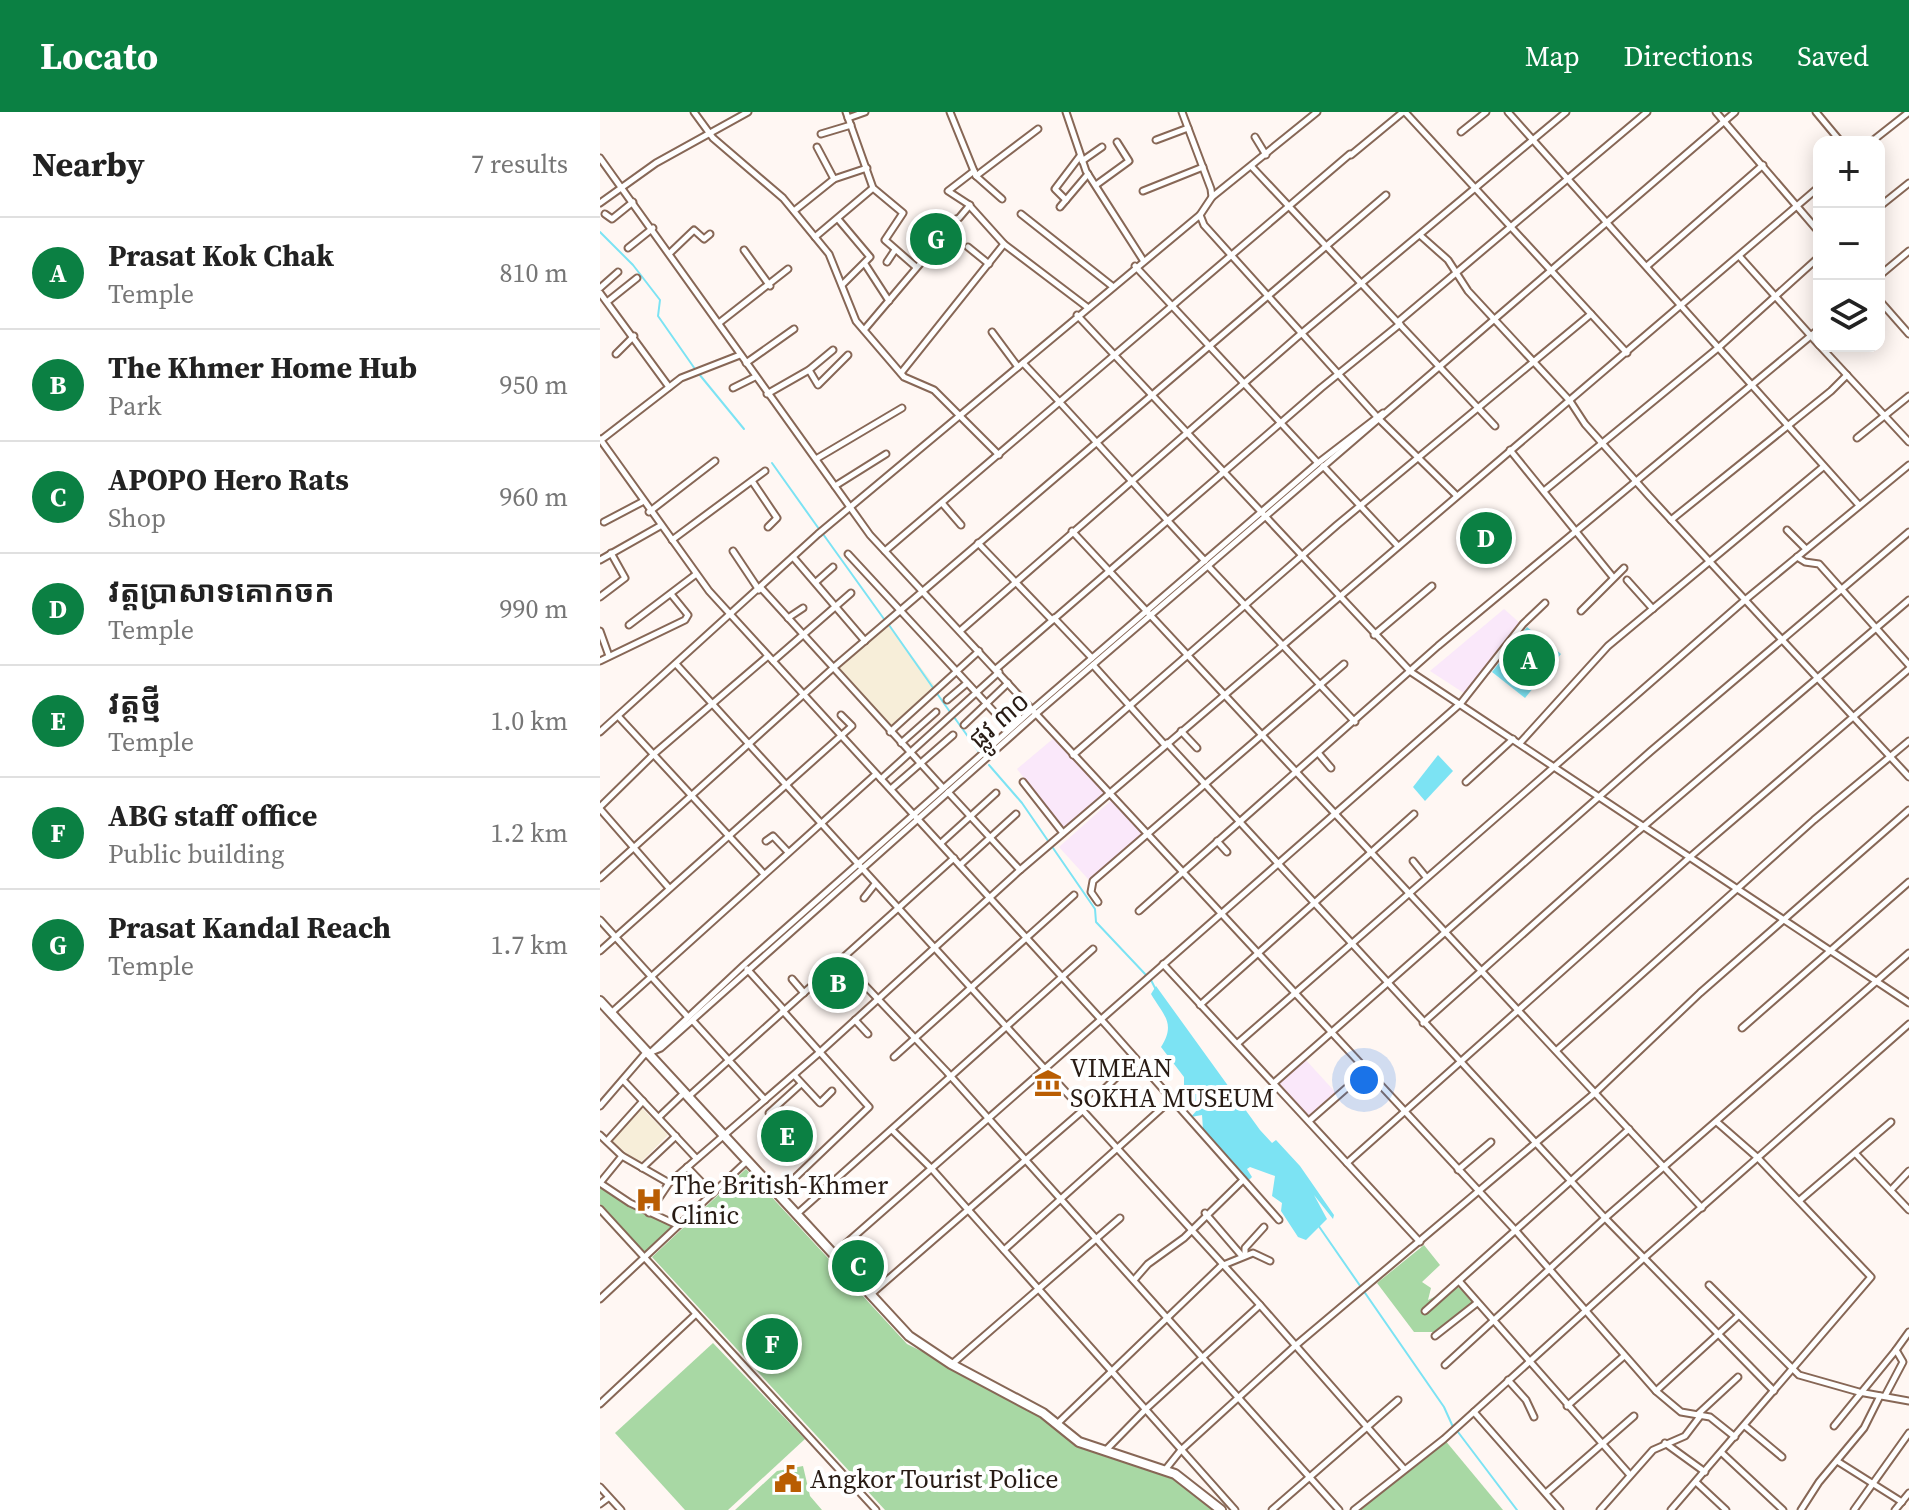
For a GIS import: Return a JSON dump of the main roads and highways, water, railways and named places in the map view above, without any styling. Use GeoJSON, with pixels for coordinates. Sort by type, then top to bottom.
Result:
{"type":"FeatureCollection","features":[{"type":"Feature","properties":{"kind":"main road"},"geometry":{"type":"LineString","coordinates":[[600,1001],[902,1331],[951,1364],[1024,1402],[1079,1442],[1184,1479],[1221,1510]]}},
{"type":"Feature","properties":{"kind":"water"},"geometry":{"type":"Polygon","coordinates":[[[1527,627],[1561,654],[1525,698],[1492,672],[1527,627]]]}},
{"type":"Feature","properties":{"kind":"water"},"geometry":{"type":"Polygon","coordinates":[[[1438,755],[1453,771],[1425,801],[1413,787],[1438,755]]]}},
{"type":"Feature","properties":{"kind":"water"},"geometry":{"type":"Polygon","coordinates":[[[1156,986],[1260,1130],[1272,1143],[1276,1140],[1300,1166],[1334,1215],[1333,1219],[1314,1195],[1327,1219],[1306,1240],[1298,1237],[1281,1211],[1282,1203],[1272,1196],[1275,1176],[1250,1167],[1247,1169],[1252,1177],[1248,1181],[1203,1129],[1202,1115],[1191,1117],[1197,1110],[1184,1091],[1184,1077],[1161,1047],[1168,1025],[1151,994],[1156,986]]]}},
{"type":"Feature","properties":{"kind":"waterway"},"geometry":{"type":"LineString","coordinates":[[600,232],[633,265],[660,300],[658,316],[695,369]]}},
{"type":"Feature","properties":{"kind":"waterway"},"geometry":{"type":"LineString","coordinates":[[699,374],[744,429]]}},
{"type":"Feature","properties":{"kind":"waterway"},"geometry":{"type":"LineString","coordinates":[[772,463],[819,529]]}},
{"type":"Feature","properties":{"kind":"waterway"},"geometry":{"type":"LineString","coordinates":[[823,534],[884,619]]}},
{"type":"Feature","properties":{"kind":"waterway"},"geometry":{"type":"LineString","coordinates":[[889,625],[950,712]]}},
{"type":"Feature","properties":{"kind":"waterway"},"geometry":{"type":"LineString","coordinates":[[954,717],[979,752]]}},
{"type":"Feature","properties":{"kind":"waterway"},"geometry":{"type":"LineString","coordinates":[[989,765],[1022,803],[1095,909],[1096,922],[1146,975]]}},
{"type":"Feature","properties":{"kind":"waterway"},"geometry":{"type":"LineString","coordinates":[[1151,980],[1156,990]]}},
{"type":"Feature","properties":{"kind":"waterway"},"geometry":{"type":"LineString","coordinates":[[1318,1225],[1444,1407],[1453,1427]]}},
{"type":"Feature","properties":{"kind":"waterway"},"geometry":{"type":"LineString","coordinates":[[1458,1432],[1517,1510]]}},
{"type":"Feature","properties":{"kind":"place","name":"Prasat Kandal Reach"},"geometry":{"type":"Point","coordinates":[936,239]}},
{"type":"Feature","properties":{"kind":"place","name":"វត្តប្រាសាទគោកចក"},"geometry":{"type":"Point","coordinates":[1486,538]}},
{"type":"Feature","properties":{"kind":"place","name":"Prasat Kok Chak"},"geometry":{"type":"Point","coordinates":[1529,660]}},
{"type":"Feature","properties":{"kind":"place","name":"The Khmer Home Hub"},"geometry":{"type":"Point","coordinates":[838,983]}},
{"type":"Feature","properties":{"kind":"place","name":"VIMEAN SOKHA MUSEUM"},"geometry":{"type":"Point","coordinates":[1048,1083]}},
{"type":"Feature","properties":{"kind":"place","name":"វត្តថ្មី"},"geometry":{"type":"Point","coordinates":[787,1136]}},
{"type":"Feature","properties":{"kind":"place","name":"The British-Khmer Clinic"},"geometry":{"type":"Point","coordinates":[649,1200]}},
{"type":"Feature","properties":{"kind":"place","name":"APOPO Hero Rats"},"geometry":{"type":"Point","coordinates":[858,1266]}},
{"type":"Feature","properties":{"kind":"place","name":"ABG staff office"},"geometry":{"type":"Point","coordinates":[772,1344]}},
{"type":"Feature","properties":{"kind":"place","name":"Angkor Tourist Police"},"geometry":{"type":"Point","coordinates":[788,1479]}}]}
